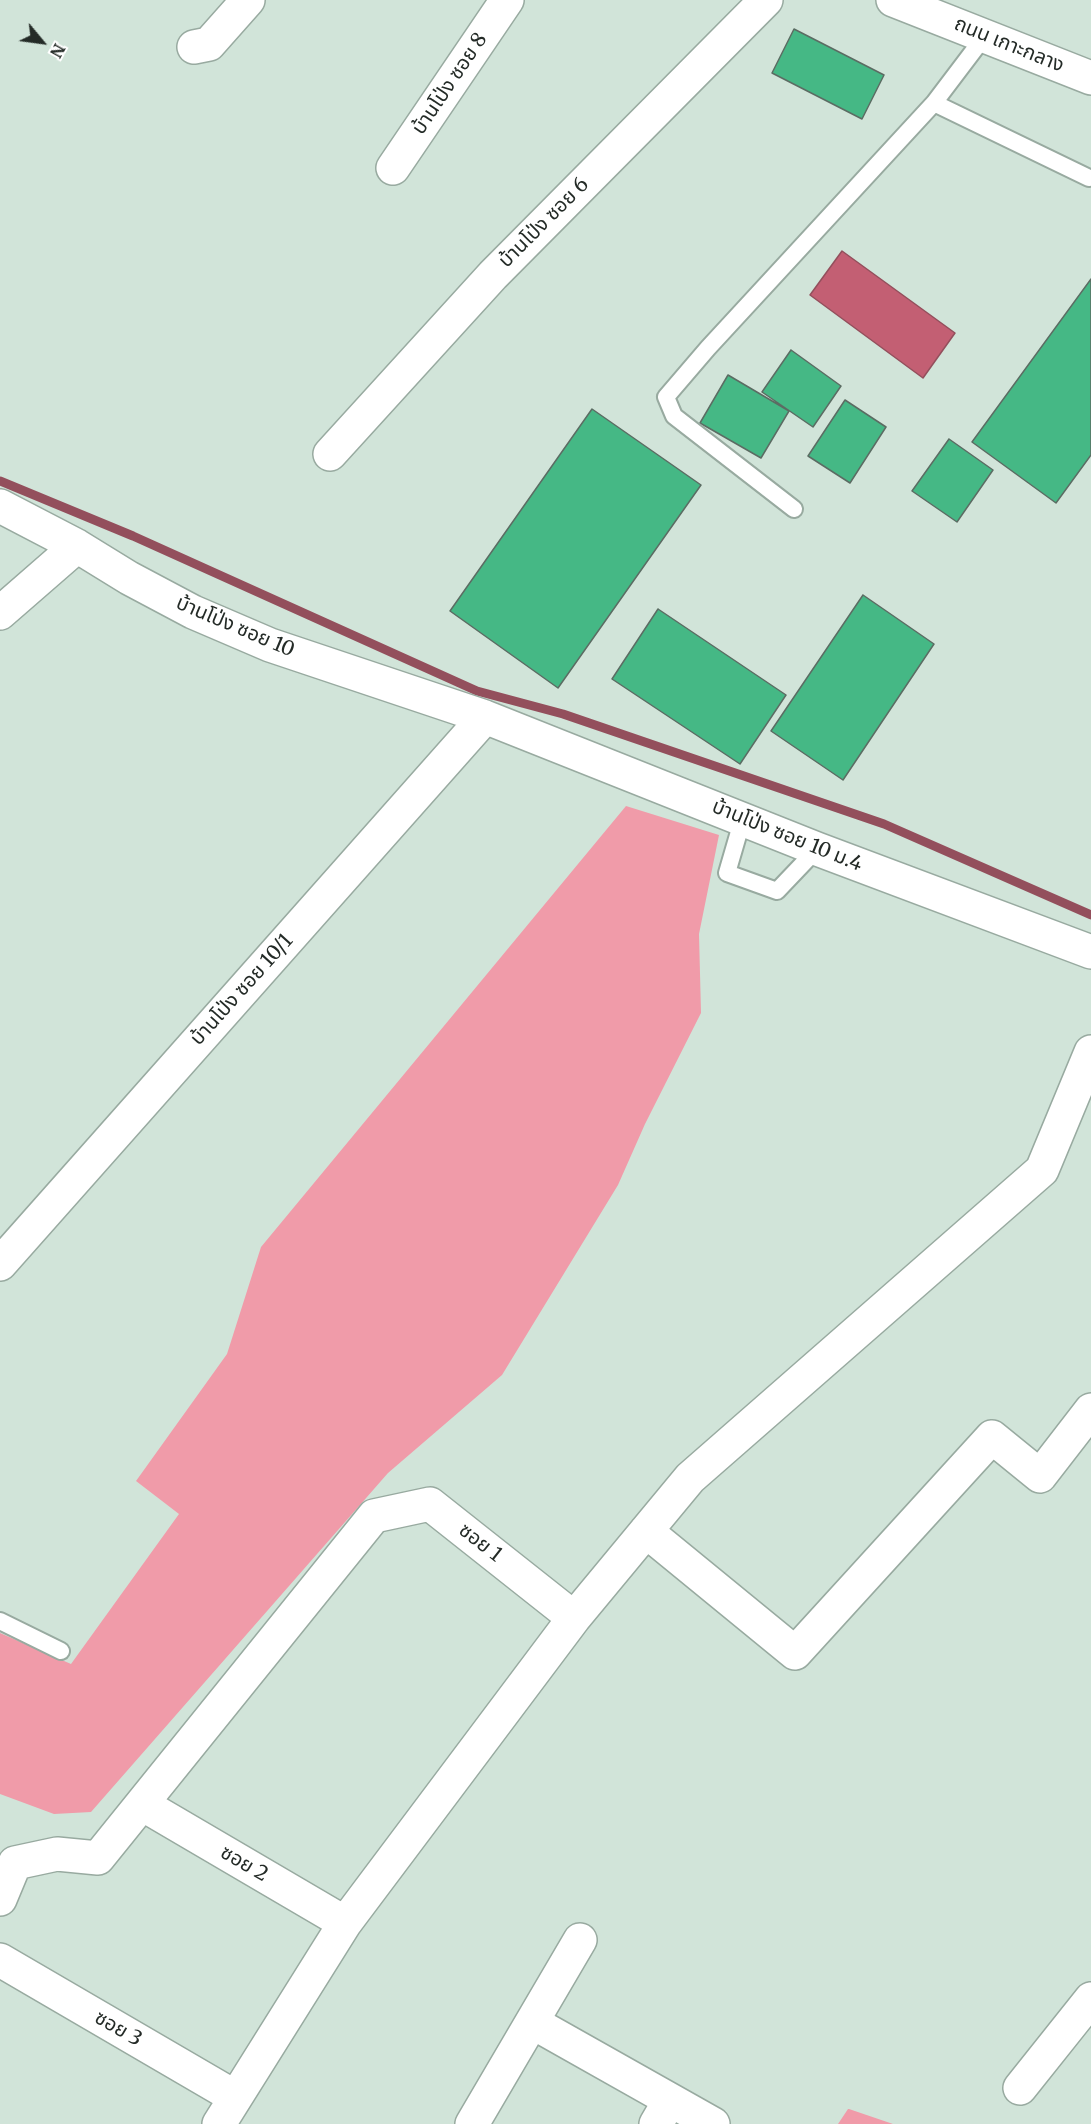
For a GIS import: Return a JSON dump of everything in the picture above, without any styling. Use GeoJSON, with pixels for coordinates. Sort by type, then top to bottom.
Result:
{"type":"FeatureCollection","features":[{"type":"Feature","properties":{"kind":"street"},"geometry":{"type":"LineString","coordinates":[[194,46],[209,44],[248,0]]}},
{"type":"Feature","properties":{"kind":"street","name":"บ้านโป่ง ซอย 8"},"geometry":{"type":"LineString","coordinates":[[393,168],[507,0]]}},
{"type":"Feature","properties":{"kind":"street","name":"บ้านโป่ง ซอย 6"},"geometry":{"type":"LineString","coordinates":[[330,454],[493,275],[766,0]]}},
{"type":"Feature","properties":{"kind":"street","name":"ถนน เกาะกลาง"},"geometry":{"type":"LineString","coordinates":[[893,0],[1091,78]]}},
{"type":"Feature","properties":{"kind":"street","name":"บ้านโป่ง ซอย 10"},"geometry":{"type":"LineString","coordinates":[[0,506],[77,546],[129,579],[193,612],[270,645],[484,717]]}},
{"type":"Feature","properties":{"kind":"street"},"geometry":{"type":"LineString","coordinates":[[0,613],[77,546]]}},
{"type":"Feature","properties":{"kind":"street","name":"บ้านโป่ง ซอย 10 ม.4"},"geometry":{"type":"LineString","coordinates":[[484,717],[817,849],[1091,952]]}},
{"type":"Feature","properties":{"kind":"street","name":"บ้านโป่ง ซอย 10/1"},"geometry":{"type":"LineString","coordinates":[[3,1256],[484,717]]}},
{"type":"Feature","properties":{"kind":"street"},"geometry":{"type":"LineString","coordinates":[[227,2111],[345,1923],[574,1618],[690,1478],[1042,1170],[1091,1052]]}},
{"type":"Feature","properties":{"kind":"street"},"geometry":{"type":"LineString","coordinates":[[646,1531],[795,1653],[992,1437],[1040,1476],[1091,1410]]}},
{"type":"Feature","properties":{"kind":"street","name":"ซอย 1"},"geometry":{"type":"LineString","coordinates":[[142,1804],[374,1516],[430,1504],[574,1618]]}},
{"type":"Feature","properties":{"kind":"street"},"geometry":{"type":"LineString","coordinates":[[0,1899],[15,1863],[57,1854],[98,1858],[142,1804]]}},
{"type":"Feature","properties":{"kind":"street","name":"ซอย 2"},"geometry":{"type":"LineString","coordinates":[[142,1804],[345,1923]]}},
{"type":"Feature","properties":{"kind":"street"},"geometry":{"type":"LineString","coordinates":[[472,2124],[580,1940]]}},
{"type":"Feature","properties":{"kind":"street","name":"ซอย 3"},"geometry":{"type":"LineString","coordinates":[[0,1960],[227,2111]]}},
{"type":"Feature","properties":{"kind":"street"},"geometry":{"type":"LineString","coordinates":[[1020,2088],[1091,1999]]}},
{"type":"Feature","properties":{"kind":"street"},"geometry":{"type":"LineString","coordinates":[[532,2022],[663,2112],[713,2124]]}},
{"type":"Feature","properties":{"kind":"lane"},"geometry":{"type":"LineString","coordinates":[[794,509],[674,416],[666,397],[708,348],[934,103],[984,37]]}},
{"type":"Feature","properties":{"kind":"lane"},"geometry":{"type":"LineString","coordinates":[[934,103],[1089,178]]}},
{"type":"Feature","properties":{"kind":"lane"},"geometry":{"type":"LineString","coordinates":[[743,818],[727,873],[777,891],[817,849]]}},
{"type":"Feature","properties":{"kind":"lane"},"geometry":{"type":"LineString","coordinates":[[0,1621],[61,1651]]}},
{"type":"Feature","properties":{"kind":"shaded area"},"geometry":{"type":"Polygon","coordinates":[[[842,251],[955,333],[923,378],[810,295],[842,251]]]}},
{"type":"Feature","properties":{"kind":"shaded area"},"geometry":{"type":"Polygon","coordinates":[[[626,806],[719,835],[699,934],[701,1013],[645,1124],[618,1185],[502,1375],[388,1473],[91,1812],[54,1814],[0,1794],[0,1633],[71,1664],[179,1514],[136,1481],[227,1354],[261,1247],[626,806]]]}},
{"type":"Feature","properties":{"kind":"shaded area"},"geometry":{"type":"Polygon","coordinates":[[[849,2109],[893,2124],[838,2124],[849,2109]]]}},
{"type":"Feature","properties":{"kind":"building"},"geometry":{"type":"Polygon","coordinates":[[[794,29],[884,75],[862,119],[772,73],[794,29]]]}},
{"type":"Feature","properties":{"kind":"building"},"geometry":{"type":"Polygon","coordinates":[[[1091,279],[1091,455],[1056,503],[972,442],[1091,279]]]}},
{"type":"Feature","properties":{"kind":"building"},"geometry":{"type":"Polygon","coordinates":[[[791,350],[841,386],[813,427],[762,392],[791,350]]]}},
{"type":"Feature","properties":{"kind":"building"},"geometry":{"type":"Polygon","coordinates":[[[728,375],[789,411],[761,458],[700,423],[728,375]]]}},
{"type":"Feature","properties":{"kind":"building"},"geometry":{"type":"Polygon","coordinates":[[[845,400],[886,427],[850,483],[808,456],[845,400]]]}},
{"type":"Feature","properties":{"kind":"building"},"geometry":{"type":"Polygon","coordinates":[[[592,409],[701,485],[558,688],[450,611],[592,409]]]}},
{"type":"Feature","properties":{"kind":"building"},"geometry":{"type":"Polygon","coordinates":[[[949,439],[993,470],[957,522],[912,491],[949,439]]]}},
{"type":"Feature","properties":{"kind":"building"},"geometry":{"type":"Polygon","coordinates":[[[863,595],[934,644],[843,780],[771,731],[863,595]]]}},
{"type":"Feature","properties":{"kind":"building"},"geometry":{"type":"Polygon","coordinates":[[[658,609],[786,695],[740,764],[612,679],[658,609]]]}},
{"type":"Feature","properties":{"kind":"waterway"},"geometry":{"type":"LineString","coordinates":[[0,481],[133,536],[477,691],[563,714],[884,824],[1091,915]]}}]}
